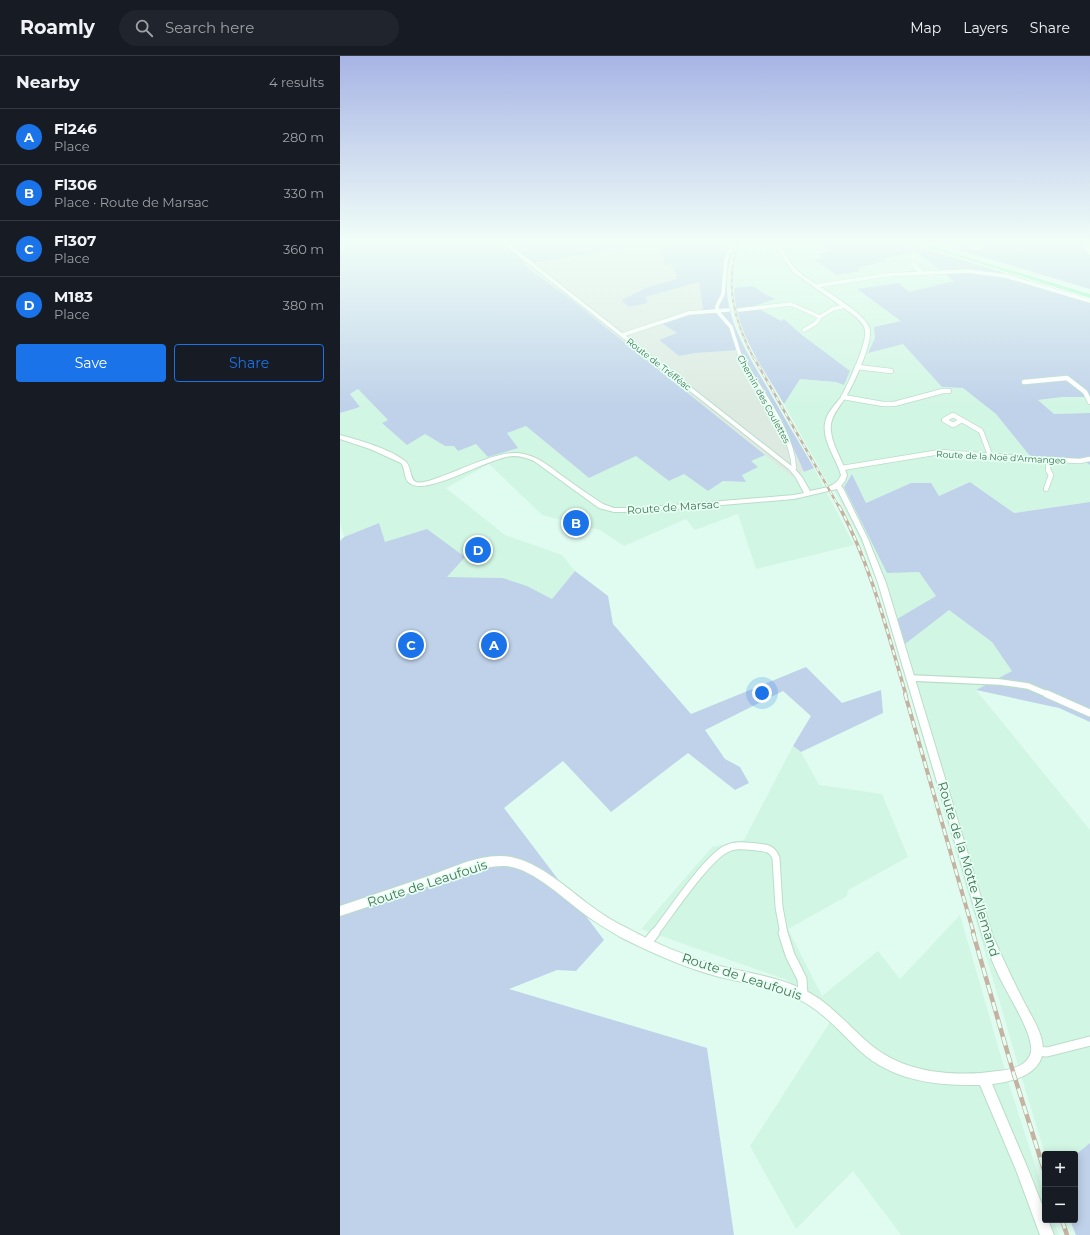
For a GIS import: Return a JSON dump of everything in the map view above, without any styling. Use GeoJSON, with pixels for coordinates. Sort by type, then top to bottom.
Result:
{"type":"FeatureCollection","features":[{"type":"Feature","properties":{"kind":"street","name":"Route de Tréfféac"},"geometry":{"type":"LineString","coordinates":[[572,296],[792,469],[799,477],[808,494]]}},
{"type":"Feature","properties":{"kind":"street"},"geometry":{"type":"LineString","coordinates":[[717,311],[717,306],[722,296]]}},
{"type":"Feature","properties":{"kind":"street"},"geometry":{"type":"LineString","coordinates":[[808,494],[837,486],[843,479],[842,468],[831,448],[828,437],[828,424],[833,412],[843,397],[863,352],[868,332],[864,322],[830,296]]}},
{"type":"Feature","properties":{"kind":"street"},"geometry":{"type":"LineString","coordinates":[[1073,296],[1090,301]]}},
{"type":"Feature","properties":{"kind":"street"},"geometry":{"type":"LineString","coordinates":[[739,310],[791,304],[820,317]]}},
{"type":"Feature","properties":{"kind":"street"},"geometry":{"type":"LineString","coordinates":[[804,330],[813,325],[820,317],[833,309],[844,306]]}},
{"type":"Feature","properties":{"kind":"street"},"geometry":{"type":"LineString","coordinates":[[622,335],[689,313],[729,310]]}},
{"type":"Feature","properties":{"kind":"street","name":"Chemin des Coulettes"},"geometry":{"type":"LineString","coordinates":[[717,311],[732,328],[738,343],[740,356],[757,384],[790,447],[795,460],[794,468],[792,469]]}},
{"type":"Feature","properties":{"kind":"street"},"geometry":{"type":"LineString","coordinates":[[856,367],[891,371]]}},
{"type":"Feature","properties":{"kind":"street"},"geometry":{"type":"LineString","coordinates":[[1024,382],[1067,378],[1073,381],[1085,392],[1090,402]]}},
{"type":"Feature","properties":{"kind":"street"},"geometry":{"type":"LineString","coordinates":[[843,397],[883,404],[894,404],[948,391]]}},
{"type":"Feature","properties":{"kind":"street"},"geometry":{"type":"LineString","coordinates":[[962,420],[981,431],[990,455]]}},
{"type":"Feature","properties":{"kind":"street","name":"Route de Marsac"},"geometry":{"type":"LineString","coordinates":[[340,437],[366,445],[402,461],[406,466],[409,479],[412,483],[417,484],[432,482],[503,456],[511,454],[524,455],[536,460],[601,506],[614,510],[652,509],[781,498],[808,494]]}},
{"type":"Feature","properties":{"kind":"street","name":"Route de la Noë d'Armangeo"},"geometry":{"type":"LineString","coordinates":[[842,468],[940,452],[1080,461],[1090,459]]}},
{"type":"Feature","properties":{"kind":"street"},"geometry":{"type":"LineString","coordinates":[[1046,489],[1051,475],[1048,470],[1049,459]]}},
{"type":"Feature","properties":{"kind":"street","name":"Route de la Motte Allemand"},"geometry":{"type":"LineString","coordinates":[[837,486],[840,488],[865,539],[882,583],[912,678],[988,937],[1002,971],[1032,1029],[1037,1045],[1037,1051]]}},
{"type":"Feature","properties":{"kind":"street"},"geometry":{"type":"LineString","coordinates":[[912,678],[1000,682],[1028,686],[1090,713]]}},
{"type":"Feature","properties":{"kind":"street"},"geometry":{"type":"LineString","coordinates":[[648,943],[709,863],[726,849],[741,846],[768,848],[774,853],[776,858],[780,919],[790,956],[805,986],[803,994]]}},
{"type":"Feature","properties":{"kind":"street","name":"Route de Leaufouis"},"geometry":{"type":"LineString","coordinates":[[340,911],[473,866],[496,862],[513,862],[541,874],[601,919],[625,934],[701,966],[787,988],[803,994],[822,1007],[872,1054],[895,1068],[917,1075],[938,1078],[983,1078]]}},
{"type":"Feature","properties":{"kind":"street"},"geometry":{"type":"LineString","coordinates":[[1047,1235],[1022,1169],[983,1078],[1014,1075],[1021,1072],[1033,1062],[1037,1051],[1047,1052],[1090,1041]]}},
{"type":"Feature","properties":{"kind":"shaded area"},"geometry":{"type":"Polygon","coordinates":[[[340,296],[566,296],[765,455],[751,461],[758,467],[742,475],[746,482],[723,481],[708,491],[684,474],[669,481],[636,456],[589,478],[526,426],[507,433],[518,448],[488,457],[476,444],[458,451],[454,446],[445,446],[425,434],[407,445],[382,423],[388,420],[358,389],[350,394],[360,407],[340,413],[340,296]]]}},
{"type":"Feature","properties":{"kind":"shaded area"},"geometry":{"type":"Polygon","coordinates":[[[566,296],[629,296],[621,300],[649,296],[701,296],[703,309],[671,316],[658,321],[678,333],[659,340],[679,356],[696,353],[740,350],[791,443],[804,472],[792,477],[566,296]]]}},
{"type":"Feature","properties":{"kind":"shaded area"},"geometry":{"type":"Polygon","coordinates":[[[629,296],[649,296],[646,297],[647,303],[629,307],[621,300],[629,296]]]}},
{"type":"Feature","properties":{"kind":"shaded area"},"geometry":{"type":"Polygon","coordinates":[[[701,296],[728,296],[732,318],[739,336],[779,409],[814,468],[804,472],[791,443],[740,350],[696,353],[679,356],[659,340],[677,333],[658,321],[671,316],[703,309],[701,296]]]}},
{"type":"Feature","properties":{"kind":"shaded area"},"geometry":{"type":"Polygon","coordinates":[[[735,296],[769,296],[775,299],[754,306],[781,321],[784,319],[802,335],[850,371],[844,385],[836,382],[800,379],[784,404],[752,349],[739,319],[735,296]]]}},
{"type":"Feature","properties":{"kind":"shaded area"},"geometry":{"type":"Polygon","coordinates":[[[770,296],[866,296],[902,321],[903,344],[942,387],[963,388],[996,414],[1034,461],[1086,462],[1090,465],[1090,502],[1014,513],[970,482],[939,496],[911,483],[866,503],[852,474],[844,487],[919,572],[936,596],[897,619],[905,643],[949,610],[992,642],[1013,671],[976,690],[1090,830],[1090,1143],[1078,1153],[1078,1151],[1044,1151],[877,583],[859,538],[834,490],[830,487],[784,404],[800,379],[836,382],[844,385],[802,335],[784,319],[781,321],[753,305],[774,298],[770,296]]]}},
{"type":"Feature","properties":{"kind":"shaded area"},"geometry":{"type":"Polygon","coordinates":[[[867,296],[1080,296],[1090,299],[1090,397],[1062,397],[1038,400],[1054,414],[1090,413],[1090,465],[1086,462],[1034,461],[996,414],[963,388],[942,387],[903,344],[868,353],[875,338],[874,327],[901,321],[867,296]]]}},
{"type":"Feature","properties":{"kind":"shaded area"},"geometry":{"type":"Polygon","coordinates":[[[358,389],[388,420],[383,423],[425,434],[445,446],[476,444],[518,448],[507,433],[526,426],[589,478],[636,456],[669,481],[684,474],[708,491],[723,481],[745,482],[742,475],[750,461],[765,455],[792,477],[814,468],[854,545],[756,569],[738,514],[695,530],[686,519],[624,546],[600,530],[542,515],[489,464],[446,488],[505,535],[562,555],[575,571],[552,599],[527,586],[503,578],[446,577],[384,542],[378,523],[344,537],[340,523],[340,413],[360,407],[350,394],[358,389]]]}},
{"type":"Feature","properties":{"kind":"shaded area"},"geometry":{"type":"Polygon","coordinates":[[[1062,397],[1090,397],[1090,413],[1054,414],[1037,400],[1062,397]]]}},
{"type":"Feature","properties":{"kind":"shaded area"},"geometry":{"type":"Polygon","coordinates":[[[852,474],[866,503],[911,483],[931,483],[939,496],[970,482],[1014,513],[1090,502],[1090,722],[1059,708],[976,690],[1012,671],[992,642],[949,610],[905,644],[897,619],[936,596],[919,572],[887,573],[844,487],[852,474]]]}},
{"type":"Feature","properties":{"kind":"shaded area"},"geometry":{"type":"Polygon","coordinates":[[[379,523],[385,542],[427,529],[465,557],[447,577],[503,578],[527,586],[552,599],[575,571],[608,596],[613,624],[691,714],[806,667],[842,703],[881,690],[883,713],[801,752],[793,746],[811,716],[783,691],[705,730],[725,759],[740,767],[749,783],[735,790],[688,753],[611,812],[563,761],[504,808],[604,940],[576,971],[557,970],[509,989],[707,1048],[734,1235],[340,1235],[340,541],[344,537],[379,523]]]}},
{"type":"Feature","properties":{"kind":"shaded area"},"geometry":{"type":"Polygon","coordinates":[[[793,746],[801,752],[819,785],[882,794],[908,857],[848,890],[847,896],[788,929],[822,996],[878,951],[900,979],[960,915],[1009,1084],[1042,1187],[1042,1223],[1054,1223],[1059,1235],[901,1235],[853,1171],[796,1229],[750,1146],[830,1022],[787,980],[641,929],[712,847],[744,840],[793,746]]]}},
{"type":"Feature","properties":{"kind":"shaded area"},"geometry":{"type":"Polygon","coordinates":[[[1090,1143],[1090,1235],[1076,1235],[1071,1223],[1078,1223],[1078,1153],[1090,1143]]]}},
{"type":"Feature","properties":{"kind":"building"},"geometry":{"type":"Polygon","coordinates":[[[478,545],[486,548],[480,556],[470,551],[478,545]]]}},
{"type":"Feature","properties":{"kind":"building"},"geometry":{"type":"Polygon","coordinates":[[[497,636],[506,640],[491,654],[482,649],[497,636]]]}},
{"type":"Feature","properties":{"kind":"building"},"geometry":{"type":"Polygon","coordinates":[[[421,637],[415,643],[420,646],[414,650],[407,651],[403,649],[405,645],[401,642],[411,638],[421,637]]]}},
{"type":"Feature","properties":{"kind":"railway"},"geometry":{"type":"LineString","coordinates":[[733,296],[736,316],[754,359]]}},
{"type":"Feature","properties":{"kind":"railway"},"geometry":{"type":"LineString","coordinates":[[754,358],[839,507]]}},
{"type":"Feature","properties":{"kind":"railway"},"geometry":{"type":"LineString","coordinates":[[839,506],[850,528],[869,575],[906,695]]}},
{"type":"Feature","properties":{"kind":"railway"},"geometry":{"type":"LineString","coordinates":[[905,694],[974,934]]}},
{"type":"Feature","properties":{"kind":"railway"},"geometry":{"type":"LineString","coordinates":[[973,933],[1014,1075],[1042,1164]]}},
{"type":"Feature","properties":{"kind":"railway"},"geometry":{"type":"LineString","coordinates":[[1063,1223],[1067,1235]]}},
{"type":"Feature","properties":{"kind":"place","name":"Fl306"},"geometry":{"type":"Point","coordinates":[576,523]}},
{"type":"Feature","properties":{"kind":"place","name":"M183"},"geometry":{"type":"Point","coordinates":[478,550]}},
{"type":"Feature","properties":{"kind":"place","name":"Fl307"},"geometry":{"type":"Point","coordinates":[411,645]}},
{"type":"Feature","properties":{"kind":"place","name":"Fl246"},"geometry":{"type":"Point","coordinates":[494,645]}}]}
